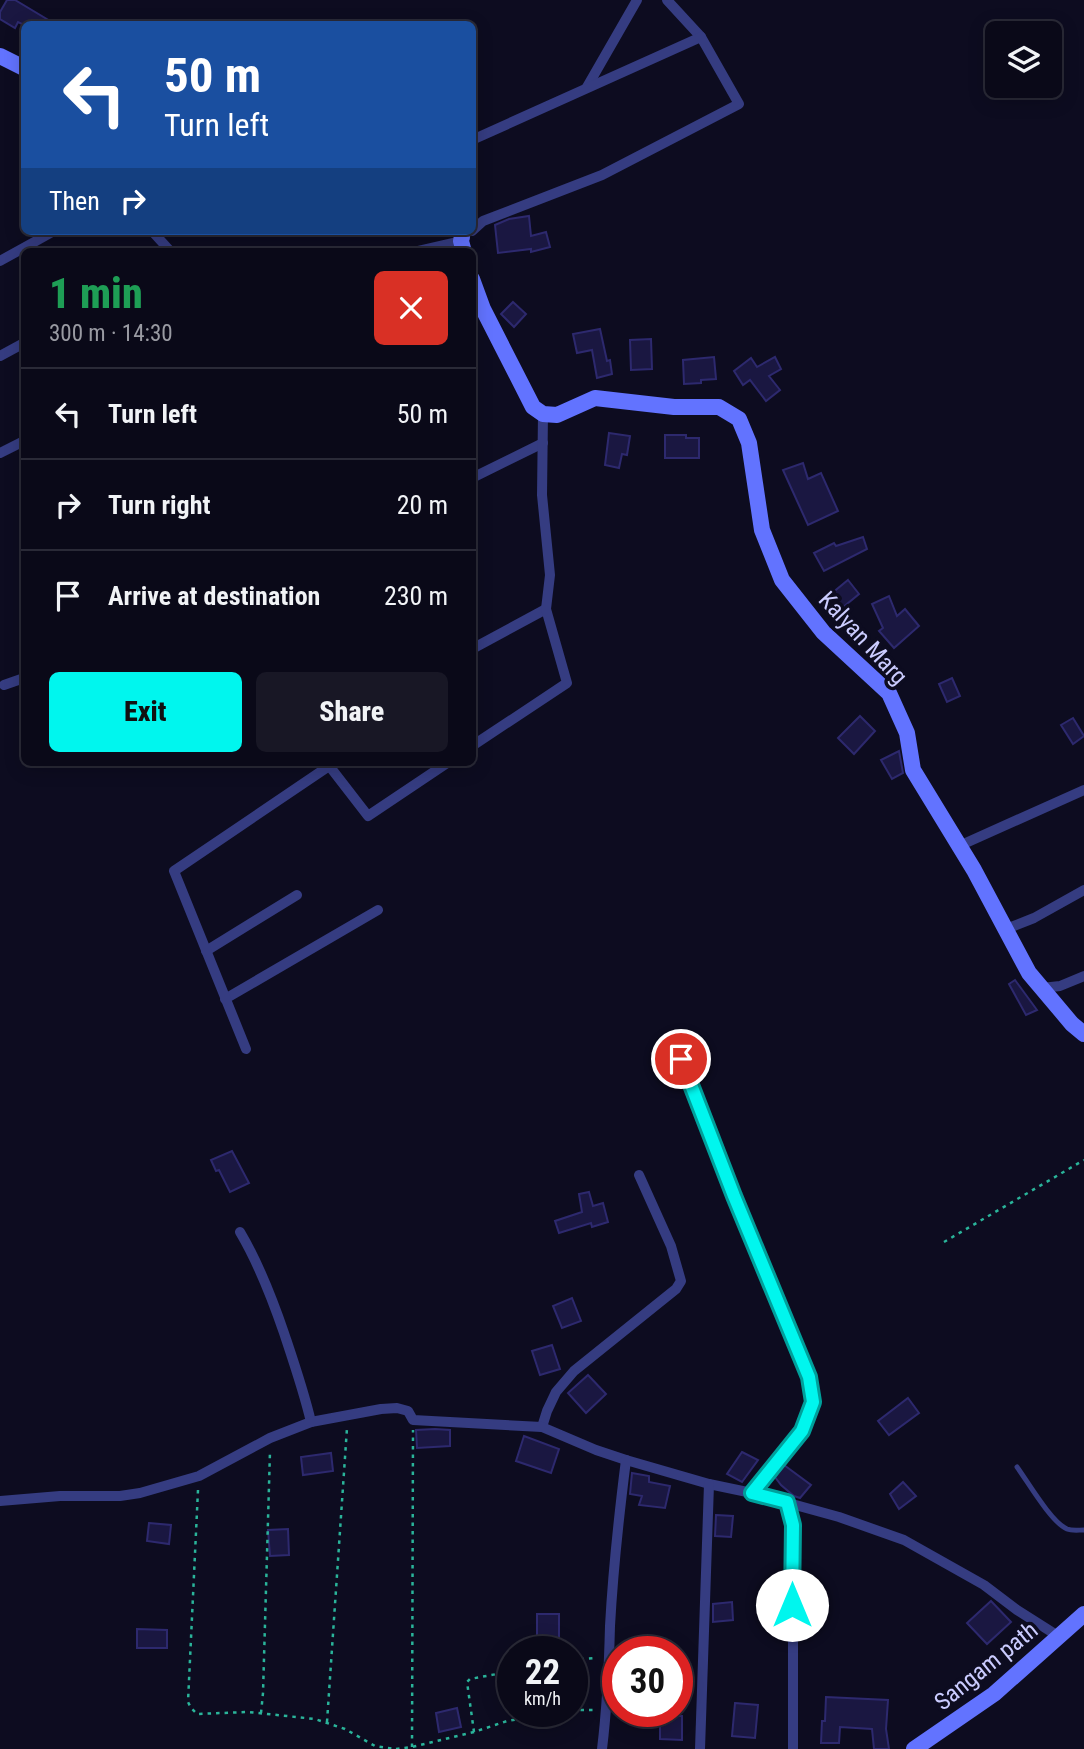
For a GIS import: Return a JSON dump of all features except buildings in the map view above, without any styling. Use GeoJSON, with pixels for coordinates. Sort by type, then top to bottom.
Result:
{"type":"FeatureCollection","features":[{"type":"Feature","properties":{"kind":"street"},"geometry":{"type":"LineString","coordinates":[[587,87],[637,0]]}},
{"type":"Feature","properties":{"kind":"street"},"geometry":{"type":"LineString","coordinates":[[476,228],[483,221],[602,175],[739,104],[701,37],[667,0]]}},
{"type":"Feature","properties":{"kind":"street"},"geometry":{"type":"LineString","coordinates":[[476,138],[701,37]]}},
{"type":"Feature","properties":{"kind":"street"},"geometry":{"type":"LineString","coordinates":[[0,56],[21,66]]}},
{"type":"Feature","properties":{"kind":"street"},"geometry":{"type":"LineString","coordinates":[[23,248],[47,235]]}},
{"type":"Feature","properties":{"kind":"street"},"geometry":{"type":"LineString","coordinates":[[427,248],[467,237]]}},
{"type":"Feature","properties":{"kind":"street"},"geometry":{"type":"LineString","coordinates":[[0,261],[21,249]]}},
{"type":"Feature","properties":{"kind":"street"},"geometry":{"type":"LineString","coordinates":[[476,290],[533,407],[543,414],[542,495],[550,575],[546,610],[566,683],[476,743]]}},
{"type":"Feature","properties":{"kind":"street"},"geometry":{"type":"LineString","coordinates":[[0,356],[21,345]]}},
{"type":"Feature","properties":{"kind":"street","name":"Kalyan Marg"},"geometry":{"type":"LineString","coordinates":[[543,414],[557,415],[595,398],[674,407],[719,407],[739,419],[749,443],[761,530],[782,580],[823,632],[889,694],[907,733],[913,770],[1030,973],[1072,1024],[1084,1034]]}},
{"type":"Feature","properties":{"kind":"street"},"geometry":{"type":"LineString","coordinates":[[0,453],[21,442]]}},
{"type":"Feature","properties":{"kind":"street"},"geometry":{"type":"LineString","coordinates":[[476,476],[543,443]]}},
{"type":"Feature","properties":{"kind":"street"},"geometry":{"type":"LineString","coordinates":[[476,647],[546,610]]}},
{"type":"Feature","properties":{"kind":"street"},"geometry":{"type":"LineString","coordinates":[[4,685],[21,679]]}},
{"type":"Feature","properties":{"kind":"street"},"geometry":{"type":"LineString","coordinates":[[246,1049],[174,872],[325,766]]}},
{"type":"Feature","properties":{"kind":"street"},"geometry":{"type":"LineString","coordinates":[[330,766],[368,816],[443,766]]}},
{"type":"Feature","properties":{"kind":"street"},"geometry":{"type":"LineString","coordinates":[[959,846],[1084,790]]}},
{"type":"Feature","properties":{"kind":"street"},"geometry":{"type":"LineString","coordinates":[[1006,929],[1034,918],[1084,890]]}},
{"type":"Feature","properties":{"kind":"street"},"geometry":{"type":"LineString","coordinates":[[206,951],[297,895]]}},
{"type":"Feature","properties":{"kind":"street"},"geometry":{"type":"LineString","coordinates":[[225,999],[378,910]]}},
{"type":"Feature","properties":{"kind":"street"},"geometry":{"type":"LineString","coordinates":[[1042,988],[1060,986],[1084,976]]}},
{"type":"Feature","properties":{"kind":"street"},"geometry":{"type":"LineString","coordinates":[[681,1059],[809,1377],[811,1389],[813,1402],[802,1431],[752,1493]]}},
{"type":"Feature","properties":{"kind":"street"},"geometry":{"type":"LineString","coordinates":[[542,1427],[556,1392],[574,1371],[676,1289],[681,1281],[671,1246],[639,1175]]}},
{"type":"Feature","properties":{"kind":"street"},"geometry":{"type":"LineString","coordinates":[[240,1232],[271,1297],[304,1390],[312,1422]]}},
{"type":"Feature","properties":{"kind":"street"},"geometry":{"type":"LineString","coordinates":[[0,1501],[140,1493],[199,1476],[270,1438],[312,1422],[397,1408],[408,1411],[413,1420],[542,1427],[626,1460],[839,1517],[904,1540],[984,1586],[1058,1636]]}},
{"type":"Feature","properties":{"kind":"street"},"geometry":{"type":"LineString","coordinates":[[611,1636],[617,1535],[626,1460]]}},
{"type":"Feature","properties":{"kind":"street"},"geometry":{"type":"LineString","coordinates":[[700,1749],[709,1484]]}},
{"type":"Feature","properties":{"kind":"street"},"geometry":{"type":"LineString","coordinates":[[787,1502],[793,1525],[793,1749]]}},
{"type":"Feature","properties":{"kind":"street","name":"Sangam path"},"geometry":{"type":"LineString","coordinates":[[914,1749],[994,1694],[1084,1614]]}},
{"type":"Feature","properties":{"kind":"street"},"geometry":{"type":"LineString","coordinates":[[602,1749],[605,1727]]}},
{"type":"Feature","properties":{"kind":"lane"},"geometry":{"type":"LineString","coordinates":[[1017,1467],[1063,1527],[1084,1530]]}},
{"type":"Feature","properties":{"kind":"path"},"geometry":{"type":"LineString","coordinates":[[944,1242],[1084,1160]]}},
{"type":"Feature","properties":{"kind":"path"},"geometry":{"type":"LineString","coordinates":[[327,1723],[348,1414]]}},
{"type":"Feature","properties":{"kind":"path"},"geometry":{"type":"LineString","coordinates":[[412,1747],[413,1420]]}},
{"type":"Feature","properties":{"kind":"path"},"geometry":{"type":"LineString","coordinates":[[261,1713],[264,1693],[270,1438]]}},
{"type":"Feature","properties":{"kind":"path"},"geometry":{"type":"LineString","coordinates":[[199,1476],[188,1702],[197,1714],[248,1712],[315,1719],[345,1729],[375,1746],[395,1749],[497,1724]]}},
{"type":"Feature","properties":{"kind":"path"},"geometry":{"type":"LineString","coordinates":[[474,1732],[467,1682],[470,1679],[497,1674]]}},
{"type":"Feature","properties":{"kind":"route"},"geometry":{"type":"LineString","coordinates":[[681,1059],[809,1377],[813,1402],[802,1431],[752,1493],[787,1502],[793,1525],[792,1605]]}}]}
